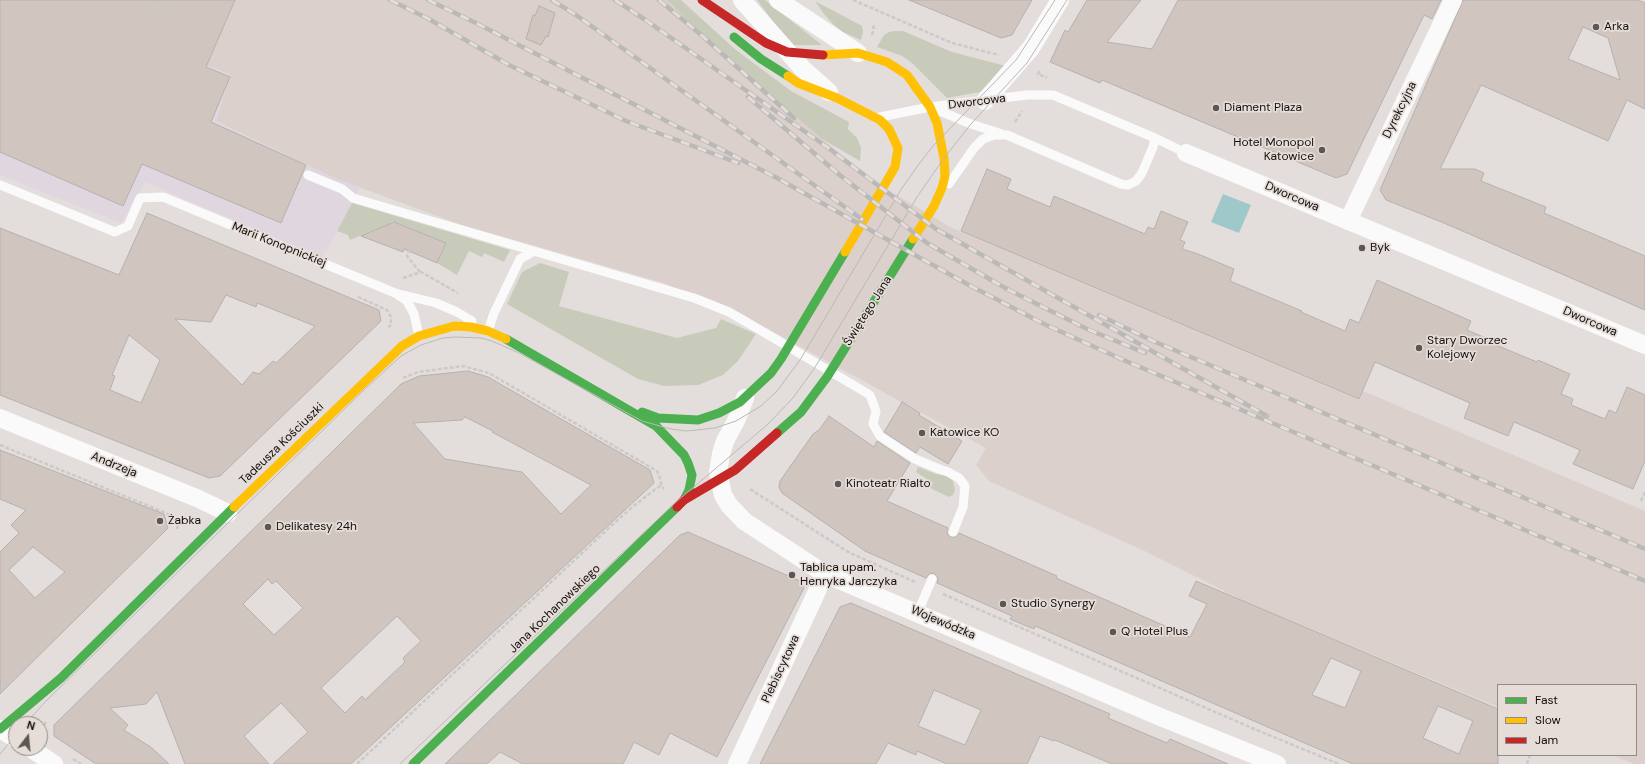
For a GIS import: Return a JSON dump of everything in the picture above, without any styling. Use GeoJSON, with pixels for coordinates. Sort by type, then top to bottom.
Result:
{"type":"FeatureCollection","features":[{"type":"Feature","properties":{"kind":"street"},"geometry":{"type":"LineString","coordinates":[[701,0],[725,27],[752,52],[792,80],[838,98],[877,118],[889,129],[895,140],[898,154],[895,167],[781,359],[771,373],[745,398]]}},
{"type":"Feature","properties":{"kind":"street"},"geometry":{"type":"LineString","coordinates":[[701,0],[766,43],[787,52],[819,55],[858,53]]}},
{"type":"Feature","properties":{"kind":"street"},"geometry":{"type":"LineString","coordinates":[[778,0],[858,53],[887,62],[907,75],[930,107]]}},
{"type":"Feature","properties":{"kind":"street"},"geometry":{"type":"LineString","coordinates":[[802,0],[810,16],[825,32]]}},
{"type":"Feature","properties":{"kind":"street"},"geometry":{"type":"LineString","coordinates":[[985,101],[1031,48],[1060,0]]}},
{"type":"Feature","properties":{"kind":"street","name":"Dyrekcyjna"},"geometry":{"type":"LineString","coordinates":[[1348,221],[1453,0]]}},
{"type":"Feature","properties":{"kind":"street"},"geometry":{"type":"LineString","coordinates":[[742,1],[803,69],[838,98]]}},
{"type":"Feature","properties":{"kind":"street","name":"Świętego Jana"},"geometry":{"type":"LineString","coordinates":[[719,480],[735,470],[801,412],[827,376],[934,206],[942,188],[945,176],[941,139],[937,123],[930,107]]}},
{"type":"Feature","properties":{"kind":"street","name":"Dworcowa"},"geometry":{"type":"LineString","coordinates":[[1186,153],[1645,345]]}},
{"type":"Feature","properties":{"kind":"street","name":"Tadeusza Kościuszki"},"geometry":{"type":"LineString","coordinates":[[0,729],[61,678],[228,513],[402,346],[419,336],[454,326],[471,327],[488,331],[513,343],[656,426],[684,455],[688,463],[692,475],[689,490],[684,500]]}},
{"type":"Feature","properties":{"kind":"street","name":"Tadeusza Kościuszki"},"geometry":{"type":"LineString","coordinates":[[625,407],[658,418],[698,420],[719,413],[745,398]]}},
{"type":"Feature","properties":{"kind":"street","name":"Wojewódzka"},"geometry":{"type":"LineString","coordinates":[[745,398],[736,421],[725,441],[718,472],[723,495],[729,505],[744,521],[825,574],[918,612],[1158,716],[1277,764]]}},
{"type":"Feature","properties":{"kind":"street","name":"Andrzeja"},"geometry":{"type":"LineString","coordinates":[[0,418],[199,499],[228,513]]}},
{"type":"Feature","properties":{"kind":"street","name":"Jana Kochanowskiego"},"geometry":{"type":"LineString","coordinates":[[413,764],[684,500],[719,480]]}},
{"type":"Feature","properties":{"kind":"street","name":"Plebiscytowa"},"geometry":{"type":"LineString","coordinates":[[737,764],[825,574]]}},
{"type":"Feature","properties":{"kind":"street"},"geometry":{"type":"LineString","coordinates":[[48,755],[62,760]]}},
{"type":"Feature","properties":{"kind":"lane","name":"Dworcowa"},"geometry":{"type":"LineString","coordinates":[[877,118],[930,107],[1027,95],[1053,95],[1155,138],[1186,153]]}},
{"type":"Feature","properties":{"kind":"lane","name":"Dworcowa"},"geometry":{"type":"LineString","coordinates":[[930,107],[971,124],[1007,135],[1121,184],[1128,185],[1136,181],[1142,173],[1153,147],[1155,138]]}},
{"type":"Feature","properties":{"kind":"lane"},"geometry":{"type":"LineString","coordinates":[[934,206],[974,148],[983,139],[994,135],[1007,135]]}},
{"type":"Feature","properties":{"kind":"lane"},"geometry":{"type":"LineString","coordinates":[[308,175],[342,189],[353,198],[694,298],[729,312],[755,326],[870,395],[876,411],[872,424],[880,436],[915,458],[959,478],[965,486],[963,507],[953,532]]}},
{"type":"Feature","properties":{"kind":"lane","name":"Marii Konopnickiej"},"geometry":{"type":"LineString","coordinates":[[0,185],[115,232],[128,226],[140,198],[163,197],[395,293],[443,306],[457,312],[488,331]]}},
{"type":"Feature","properties":{"kind":"lane"},"geometry":{"type":"LineString","coordinates":[[488,331],[494,313],[520,259],[534,251]]}},
{"type":"Feature","properties":{"kind":"lane","name":"Marii Konopnickiej"},"geometry":{"type":"LineString","coordinates":[[395,293],[407,301],[414,314],[419,336]]}},
{"type":"Feature","properties":{"kind":"lane"},"geometry":{"type":"LineString","coordinates":[[918,612],[932,579]]}},
{"type":"Feature","properties":{"kind":"path"},"geometry":{"type":"LineString","coordinates":[[853,0],[952,43],[1002,56]]}},
{"type":"Feature","properties":{"kind":"path"},"geometry":{"type":"LineString","coordinates":[[150,3],[189,20]]}},
{"type":"Feature","properties":{"kind":"path"},"geometry":{"type":"LineString","coordinates":[[1015,123],[1025,105]]}},
{"type":"Feature","properties":{"kind":"path"},"geometry":{"type":"LineString","coordinates":[[421,272],[407,256],[412,242],[440,253]]}},
{"type":"Feature","properties":{"kind":"path"},"geometry":{"type":"LineString","coordinates":[[351,294],[387,310],[392,317],[391,324],[385,330]]}},
{"type":"Feature","properties":{"kind":"path"},"geometry":{"type":"LineString","coordinates":[[357,764],[612,525],[660,485],[661,481],[657,470],[489,373],[463,366],[418,372],[408,375],[398,382]]}},
{"type":"Feature","properties":{"kind":"path"},"geometry":{"type":"LineString","coordinates":[[0,445],[173,516],[178,522],[176,535]]}},
{"type":"Feature","properties":{"kind":"path"},"geometry":{"type":"LineString","coordinates":[[750,489],[848,552],[1252,728],[1339,764]]}},
{"type":"Feature","properties":{"kind":"path"},"geometry":{"type":"LineString","coordinates":[[1641,501],[1645,492]]}},
{"type":"Feature","properties":{"kind":"path"},"geometry":{"type":"LineString","coordinates":[[62,760],[81,764]]}},
{"type":"Feature","properties":{"kind":"shaded area"},"geometry":{"type":"Polygon","coordinates":[[[0,0],[51,0],[230,75],[216,121],[334,178],[360,187],[331,244],[321,258],[145,182],[121,223],[0,175],[0,0]]]}},
{"type":"Feature","properties":{"kind":"shaded area"},"geometry":{"type":"Polygon","coordinates":[[[51,0],[667,0],[721,53],[822,139],[878,184],[952,228],[1359,400],[1363,391],[1645,511],[1645,764],[1634,764],[1614,756],[1637,756],[1637,684],[1497,684],[1497,707],[1244,601],[1149,553],[989,481],[976,465],[986,448],[768,329],[664,283],[459,224],[334,178],[216,121],[230,75],[51,0]]]}},
{"type":"Feature","properties":{"kind":"green space"},"geometry":{"type":"Polygon","coordinates":[[[667,0],[681,0],[736,50],[791,91],[849,122],[848,129],[857,138],[861,148],[860,161],[822,139],[721,53],[667,0]]]}},
{"type":"Feature","properties":{"kind":"green space"},"geometry":{"type":"Polygon","coordinates":[[[757,0],[765,0],[822,45],[794,45],[787,40],[757,0]]]}},
{"type":"Feature","properties":{"kind":"green space"},"geometry":{"type":"Polygon","coordinates":[[[815,1],[862,26],[863,31],[861,40],[843,32],[835,26],[815,1]]]}},
{"type":"Feature","properties":{"kind":"green space"},"geometry":{"type":"Polygon","coordinates":[[[895,31],[903,31],[952,52],[1006,66],[980,92],[947,98],[912,63],[902,56],[877,47],[884,35],[895,31]]]}},
{"type":"Feature","properties":{"kind":"green space"},"geometry":{"type":"Polygon","coordinates":[[[352,203],[510,250],[504,262],[484,253],[482,257],[469,251],[457,275],[437,263],[445,243],[392,221],[387,231],[379,228],[350,240],[348,235],[337,231],[352,203]]]}},
{"type":"Feature","properties":{"kind":"green space"},"geometry":{"type":"Polygon","coordinates":[[[540,263],[569,272],[559,306],[677,338],[716,328],[721,319],[756,334],[738,361],[723,375],[698,385],[664,386],[638,379],[507,304],[522,272],[540,263]]]}},
{"type":"Feature","properties":{"kind":"green space"},"geometry":{"type":"Polygon","coordinates":[[[918,467],[936,474],[947,476],[953,481],[955,490],[953,495],[949,497],[930,488],[933,483],[916,472],[918,467]]]}},
{"type":"Feature","properties":{"kind":"water"},"geometry":{"type":"Polygon","coordinates":[[[1223,194],[1251,205],[1239,233],[1211,222],[1223,194]]]}},
{"type":"Feature","properties":{"kind":"building"},"geometry":{"type":"Polygon","coordinates":[[[0,0],[235,0],[206,67],[230,77],[211,122],[306,165],[281,223],[142,164],[123,206],[0,152],[0,0]]]}},
{"type":"Feature","properties":{"kind":"building"},"geometry":{"type":"Polygon","coordinates":[[[909,0],[1032,0],[1012,35],[1001,38],[909,0]]]}},
{"type":"Feature","properties":{"kind":"building"},"geometry":{"type":"Polygon","coordinates":[[[1087,0],[1141,0],[1107,42],[1152,49],[1178,0],[1441,0],[1432,19],[1424,15],[1347,174],[1336,178],[1102,80],[1100,83],[1050,62],[1065,30],[1068,32],[1087,0]]]}},
{"type":"Feature","properties":{"kind":"building"},"geometry":{"type":"Polygon","coordinates":[[[1463,0],[1638,0],[1645,3],[1645,109],[1627,100],[1608,141],[1481,85],[1440,169],[1475,169],[1484,173],[1481,181],[1546,207],[1544,213],[1645,256],[1645,310],[1444,223],[1386,200],[1380,190],[1463,0]],[[1583,27],[1568,59],[1620,80],[1608,38],[1583,27]]]}},
{"type":"Feature","properties":{"kind":"building"},"geometry":{"type":"Polygon","coordinates":[[[539,6],[555,13],[548,37],[546,36],[541,45],[526,39],[533,15],[535,16],[539,6]]]}},
{"type":"Feature","properties":{"kind":"building"},"geometry":{"type":"Polygon","coordinates":[[[987,169],[1011,179],[1007,189],[1050,207],[1054,196],[1145,234],[1148,227],[1154,229],[1161,211],[1188,222],[1180,240],[1185,242],[1182,249],[1234,269],[1230,281],[1345,331],[1350,319],[1359,323],[1377,280],[1471,321],[1467,330],[1497,343],[1496,345],[1537,362],[1538,360],[1570,374],[1561,394],[1573,399],[1571,405],[1605,419],[1609,410],[1616,413],[1627,387],[1645,395],[1645,461],[1633,489],[1573,464],[1580,450],[1514,422],[1508,436],[1464,418],[1470,403],[1375,362],[1359,399],[961,231],[987,169]]]}},
{"type":"Feature","properties":{"kind":"building"},"geometry":{"type":"Polygon","coordinates":[[[147,213],[379,310],[381,321],[220,476],[209,478],[0,395],[0,228],[119,275],[147,213]],[[226,295],[211,322],[175,319],[242,385],[253,372],[259,374],[273,361],[276,363],[315,326],[257,303],[256,307],[226,295]],[[129,335],[112,375],[115,376],[110,390],[141,403],[160,360],[129,335]]]}},
{"type":"Feature","properties":{"kind":"building"},"geometry":{"type":"Polygon","coordinates":[[[394,222],[446,243],[437,263],[404,249],[403,252],[361,236],[394,222]]]}},
{"type":"Feature","properties":{"kind":"building"},"geometry":{"type":"Polygon","coordinates":[[[468,371],[488,377],[650,470],[654,483],[351,764],[273,764],[308,732],[281,703],[244,736],[269,764],[185,764],[157,692],[146,704],[110,708],[128,725],[124,730],[152,748],[169,764],[96,764],[54,736],[54,725],[401,384],[419,376],[468,371]],[[465,417],[462,420],[413,423],[445,459],[522,472],[561,514],[591,485],[492,432],[493,431],[465,417]],[[268,579],[243,604],[274,635],[303,608],[276,581],[272,584],[268,579]],[[397,616],[321,688],[345,713],[362,696],[365,700],[405,662],[403,658],[421,641],[397,616]]]}},
{"type":"Feature","properties":{"kind":"building","name":"Katowice KO"},"geometry":{"type":"Polygon","coordinates":[[[902,402],[920,413],[919,415],[962,441],[948,464],[920,447],[916,453],[884,432],[902,402]]]}},
{"type":"Feature","properties":{"kind":"building"},"geometry":{"type":"Polygon","coordinates":[[[829,416],[874,447],[877,441],[910,463],[887,501],[948,528],[947,533],[950,537],[956,537],[959,533],[1057,576],[1056,578],[1190,637],[1207,604],[1189,596],[1196,581],[1497,709],[1498,764],[1353,764],[1035,626],[1034,629],[1010,619],[1012,616],[937,583],[938,578],[934,573],[929,574],[926,578],[865,551],[782,493],[779,487],[780,481],[813,434],[819,430],[829,416]],[[1331,658],[1312,695],[1345,708],[1361,671],[1331,658]],[[1438,706],[1423,738],[1459,754],[1473,721],[1438,706]]]}},
{"type":"Feature","properties":{"kind":"building"},"geometry":{"type":"Polygon","coordinates":[[[0,450],[164,514],[168,528],[0,694],[0,552],[19,533],[11,525],[26,510],[0,499],[0,450]],[[33,547],[9,570],[35,598],[65,572],[33,547]]]}},
{"type":"Feature","properties":{"kind":"building"},"geometry":{"type":"Polygon","coordinates":[[[688,532],[800,581],[804,588],[717,757],[670,733],[659,755],[634,742],[623,764],[523,764],[500,752],[487,764],[445,764],[680,535],[688,532]]]}},
{"type":"Feature","properties":{"kind":"building"},"geometry":{"type":"Polygon","coordinates":[[[851,603],[1110,714],[1108,718],[1167,743],[1170,739],[1228,764],[1112,764],[1055,740],[1054,741],[1040,736],[1027,764],[947,764],[917,751],[916,755],[888,743],[876,764],[760,764],[840,607],[851,603]],[[934,690],[918,726],[965,745],[981,710],[934,690]]]}},
{"type":"Feature","properties":{"kind":"tram line"},"geometry":{"type":"LineString","coordinates":[[32,716],[365,389],[401,356],[421,345],[443,338],[455,337],[481,338],[492,341],[519,353],[642,421],[671,429],[687,431],[715,428],[736,421],[761,406],[777,391],[800,360],[902,188],[919,164],[933,146],[1016,60],[1055,0]]}},
{"type":"Feature","properties":{"kind":"tram line"},"geometry":{"type":"LineString","coordinates":[[400,764],[676,502],[767,425],[792,399],[814,369],[917,197],[944,158],[971,124],[1027,63],[1067,0]]}},
{"type":"Feature","properties":{"kind":"tram line"},"geometry":{"type":"LineString","coordinates":[[0,754],[8,744]]}},
{"type":"Feature","properties":{"kind":"railway"},"geometry":{"type":"LineString","coordinates":[[390,0],[427,18],[509,65],[626,121],[738,163]]}},
{"type":"Feature","properties":{"kind":"railway"},"geometry":{"type":"LineString","coordinates":[[428,0],[476,23],[777,178],[967,284],[1044,324],[1121,359],[1645,581]]}},
{"type":"Feature","properties":{"kind":"railway"},"geometry":{"type":"LineString","coordinates":[[552,0],[576,15],[863,220]]}},
{"type":"Feature","properties":{"kind":"railway"},"geometry":{"type":"LineString","coordinates":[[615,0],[827,147],[936,229],[1267,416]]}},
{"type":"Feature","properties":{"kind":"railway"},"geometry":{"type":"LineString","coordinates":[[659,0],[699,33],[794,118]]}},
{"type":"Feature","properties":{"kind":"railway"},"geometry":{"type":"LineString","coordinates":[[748,97],[841,176],[927,243],[1007,289],[1087,329],[1145,353]]}},
{"type":"Feature","properties":{"kind":"railway"},"geometry":{"type":"LineString","coordinates":[[1099,315],[1153,341],[1645,549]]}},
{"type":"Feature","properties":{"kind":"traffic: fast"},"geometry":{"type":"LineString","coordinates":[[734,37],[761,59],[788,76]]}},
{"type":"Feature","properties":{"kind":"traffic: fast"},"geometry":{"type":"LineString","coordinates":[[777,433],[801,412],[827,377],[913,239]]}},
{"type":"Feature","properties":{"kind":"traffic: fast"},"geometry":{"type":"LineString","coordinates":[[642,412],[658,418],[698,420],[719,413],[740,402],[771,373],[781,359],[845,252]]}},
{"type":"Feature","properties":{"kind":"traffic: fast"},"geometry":{"type":"LineString","coordinates":[[506,339],[656,426],[684,455],[688,463],[692,475],[689,490],[684,500]]}},
{"type":"Feature","properties":{"kind":"traffic: fast"},"geometry":{"type":"LineString","coordinates":[[0,729],[61,678],[234,507]]}},
{"type":"Feature","properties":{"kind":"traffic: fast"},"geometry":{"type":"LineString","coordinates":[[413,764],[677,507]]}},
{"type":"Feature","properties":{"kind":"traffic: slow"},"geometry":{"type":"LineString","coordinates":[[823,55],[858,53],[887,62],[907,75],[930,107],[937,123],[944,158],[945,176],[942,188],[934,206],[913,239]]}},
{"type":"Feature","properties":{"kind":"traffic: slow"},"geometry":{"type":"LineString","coordinates":[[788,76],[798,83],[837,98],[880,120],[889,129],[898,148],[895,167],[845,252]]}},
{"type":"Feature","properties":{"kind":"traffic: slow"},"geometry":{"type":"LineString","coordinates":[[234,507],[402,346],[419,336],[454,326],[471,327],[488,331],[506,339]]}},
{"type":"Feature","properties":{"kind":"traffic: jam"},"geometry":{"type":"LineString","coordinates":[[702,0],[766,43],[787,52],[823,55]]}},
{"type":"Feature","properties":{"kind":"traffic: jam"},"geometry":{"type":"LineString","coordinates":[[677,507],[684,500],[735,470],[777,433]]}},
{"type":"Feature","properties":{"kind":"place","name":"Arka"},"geometry":{"type":"Point","coordinates":[1596,27]}},
{"type":"Feature","properties":{"kind":"place","name":"Diament Plaza"},"geometry":{"type":"Point","coordinates":[1216,108]}},
{"type":"Feature","properties":{"kind":"place","name":"Hotel Monopol Katowice"},"geometry":{"type":"Point","coordinates":[1322,150]}},
{"type":"Feature","properties":{"kind":"place","name":"Byk"},"geometry":{"type":"Point","coordinates":[1362,248]}},
{"type":"Feature","properties":{"kind":"place","name":"Stary Dworzec Kolejowy"},"geometry":{"type":"Point","coordinates":[1419,348]}},
{"type":"Feature","properties":{"kind":"place","name":"Katowice KO"},"geometry":{"type":"Point","coordinates":[922,433]}},
{"type":"Feature","properties":{"kind":"place","name":"Kinoteatr Rialto"},"geometry":{"type":"Point","coordinates":[838,484]}},
{"type":"Feature","properties":{"kind":"place","name":"Żabka"},"geometry":{"type":"Point","coordinates":[160,521]}},
{"type":"Feature","properties":{"kind":"place","name":"Delikatesy 24h"},"geometry":{"type":"Point","coordinates":[268,527]}},
{"type":"Feature","properties":{"kind":"place","name":"Tablica upam. Henryka Jarczyka"},"geometry":{"type":"Point","coordinates":[792,575]}},
{"type":"Feature","properties":{"kind":"place","name":"Studio Synergy"},"geometry":{"type":"Point","coordinates":[1003,604]}},
{"type":"Feature","properties":{"kind":"place","name":"Q Hotel Plus"},"geometry":{"type":"Point","coordinates":[1113,632]}}]}
